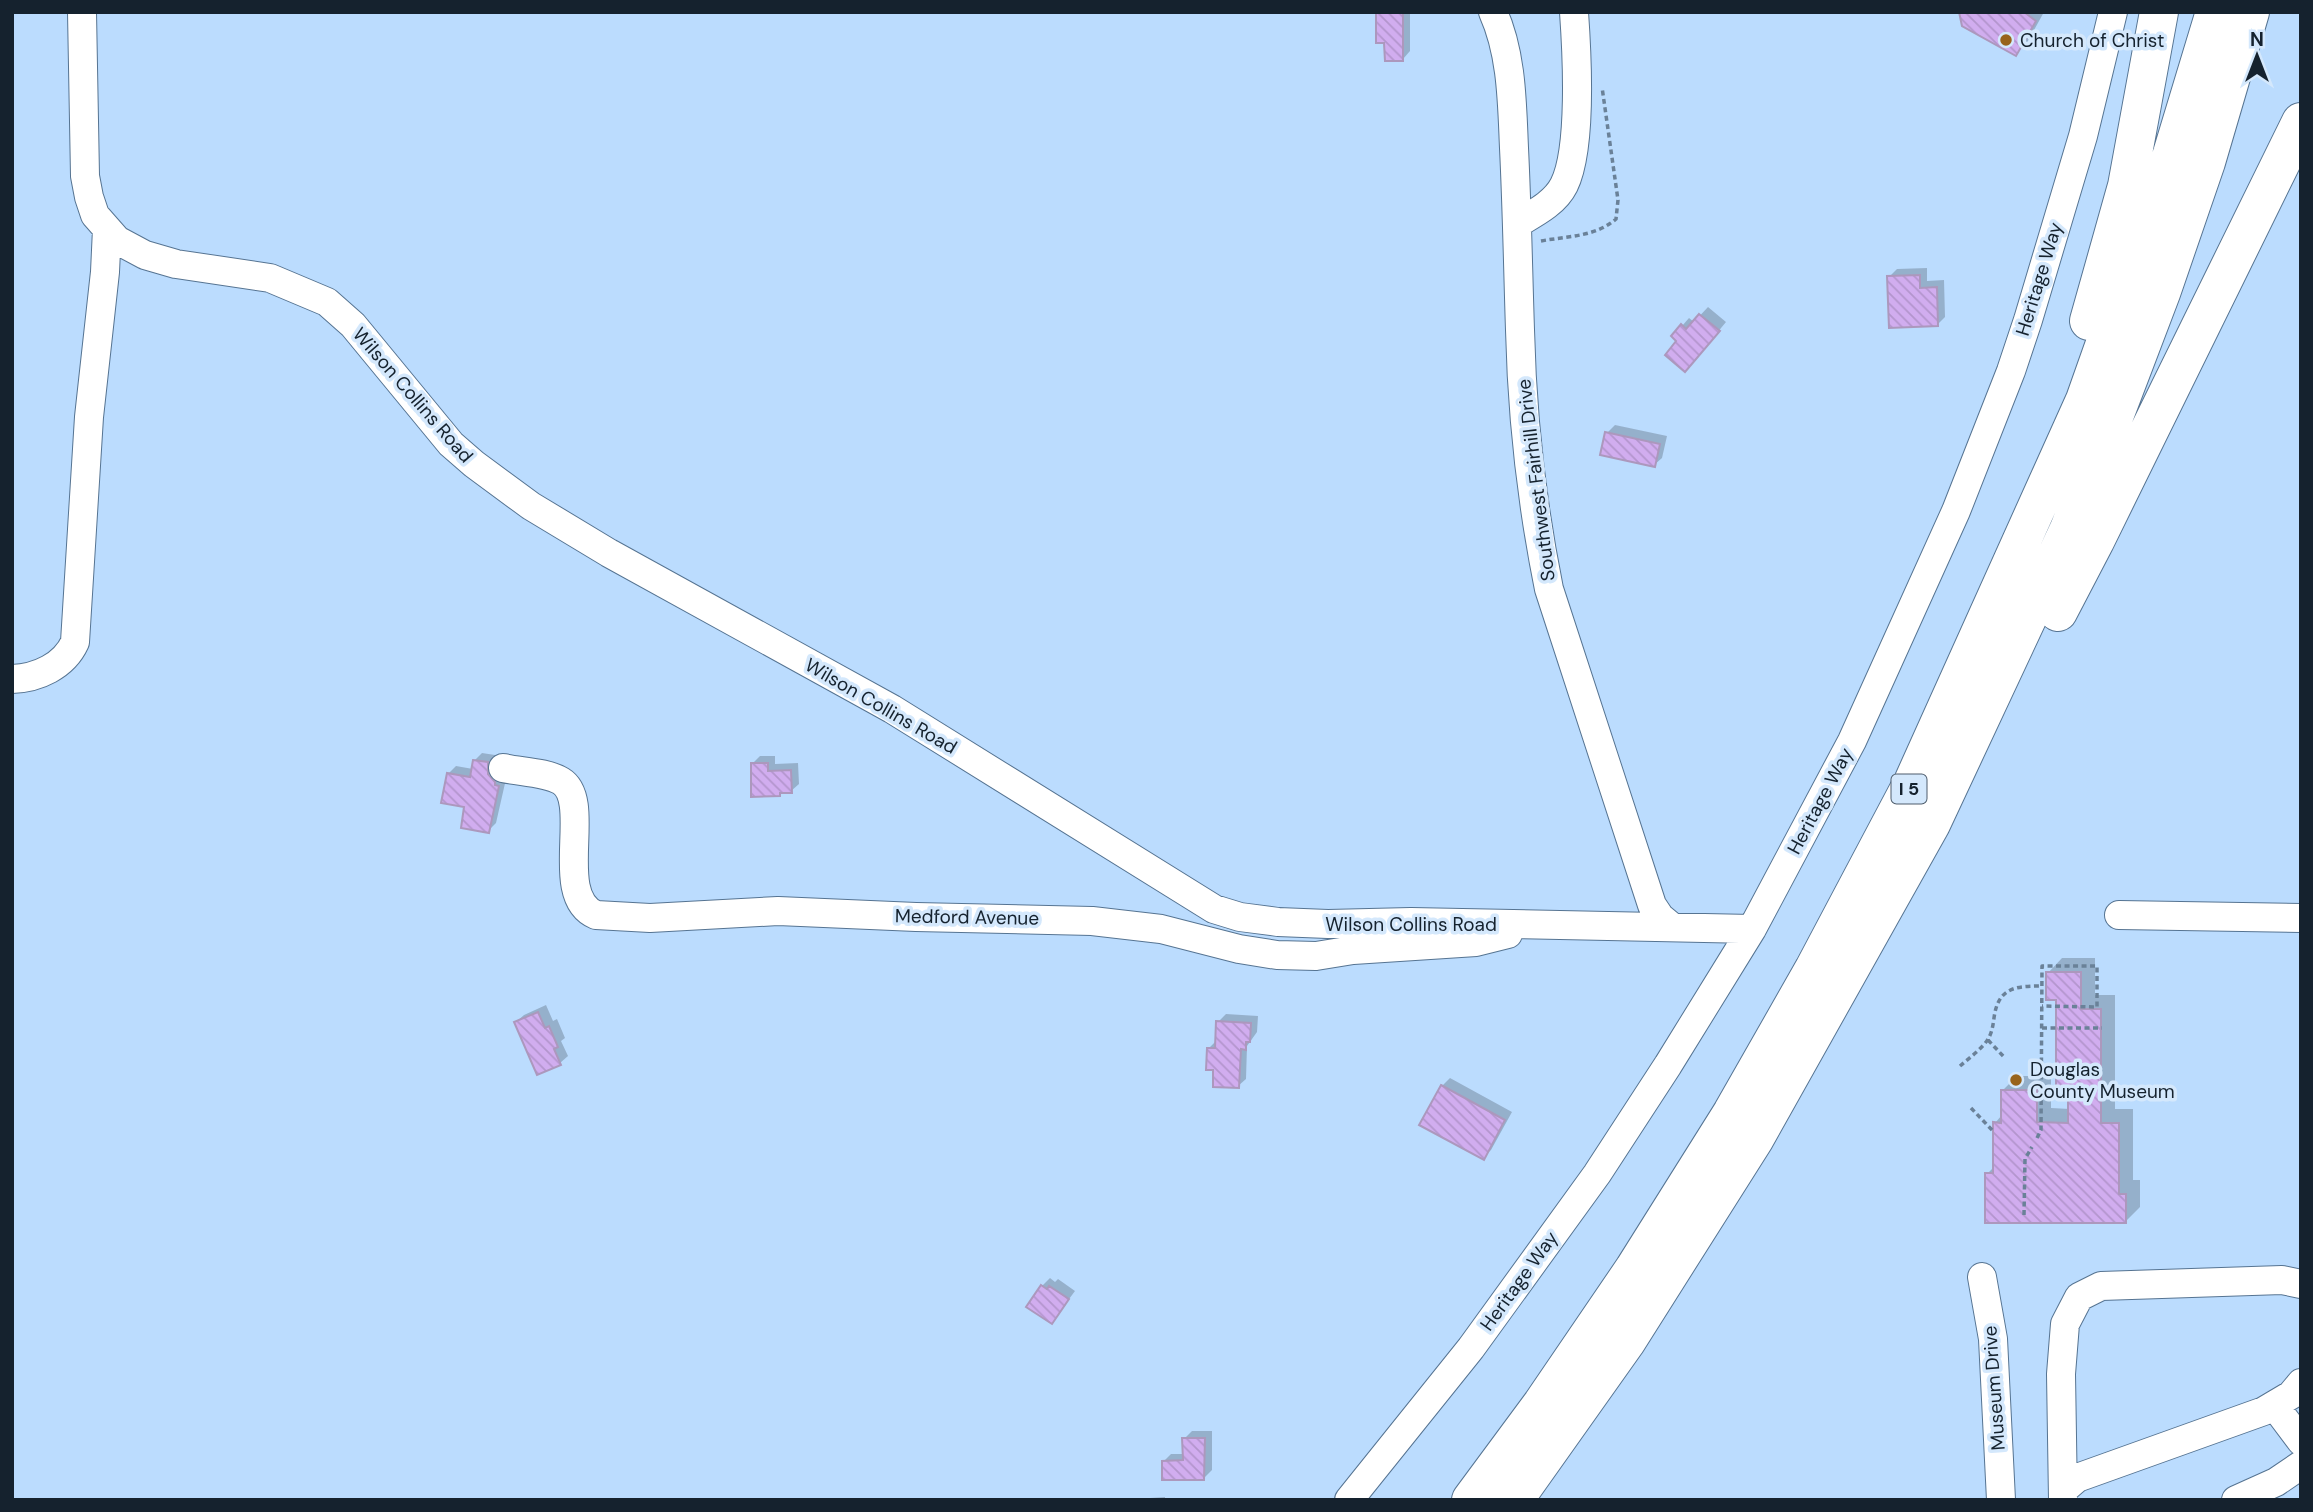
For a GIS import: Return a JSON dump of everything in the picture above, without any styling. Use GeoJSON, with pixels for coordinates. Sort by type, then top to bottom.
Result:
{"type":"FeatureCollection","features":[{"type":"Feature","properties":{"kind":"highway"},"geometry":{"type":"LineString","coordinates":[[2025,531],[2087,330],[2127,186],[2159,12]]}},
{"type":"Feature","properties":{"kind":"highway","name":"I 5"},"geometry":{"type":"LineString","coordinates":[[1471,1500],[1542,1404],[1634,1269],[1732,1113],[1913,782],[2085,400],[2172,153],[2215,12]]}},
{"type":"Feature","properties":{"kind":"highway","name":"I 5"},"geometry":{"type":"LineString","coordinates":[[1514,1500],[1626,1342],[1755,1138],[1931,824],[2069,530],[2112,422],[2161,293],[2206,162],[2250,12]]}},
{"type":"Feature","properties":{"kind":"highway"},"geometry":{"type":"LineString","coordinates":[[1931,824],[2020,683],[2064,600],[2301,122]]}},
{"type":"Feature","properties":{"kind":"street","name":"Wilson Collins Road"},"geometry":{"type":"LineString","coordinates":[[82,12],[85,176],[96,215],[117,240],[145,255],[176,264],[270,278],[327,302],[353,325],[451,444],[531,506],[609,553],[892,709],[1214,909],[1240,917],[1278,922],[1752,929]]}},
{"type":"Feature","properties":{"kind":"street","name":"Southwest Fairhill Drive"},"geometry":{"type":"LineString","coordinates":[[1493,12],[1504,46],[1512,110],[1520,334],[1527,438],[1549,589],[1653,905],[1660,917],[1672,927]]}},
{"type":"Feature","properties":{"kind":"street"},"geometry":{"type":"LineString","coordinates":[[1518,223],[1544,208],[1563,187],[1571,165],[1576,92],[1574,12]]}},
{"type":"Feature","properties":{"kind":"street","name":"Heritage Way"},"geometry":{"type":"LineString","coordinates":[[1349,1500],[1471,1348],[1597,1174],[1752,929],[1852,741],[1956,511],[2028,320],[2083,136],[2113,12]]}},
{"type":"Feature","properties":{"kind":"street"},"geometry":{"type":"LineString","coordinates":[[12,679],[24,678],[56,666],[69,656],[75,642],[89,417],[106,272],[107,229]]}},
{"type":"Feature","properties":{"kind":"street","name":"Medford Avenue"},"geometry":{"type":"LineString","coordinates":[[503,768],[561,781],[570,790],[574,811],[577,893],[584,907],[596,915],[650,918],[778,911],[1091,921],[1161,929],[1278,956],[1316,956],[1353,950],[1476,942],[1537,924]]}},
{"type":"Feature","properties":{"kind":"street"},"geometry":{"type":"LineString","coordinates":[[2119,915],[2301,918]]}},
{"type":"Feature","properties":{"kind":"street","name":"Museum Drive"},"geometry":{"type":"LineString","coordinates":[[1982,1277],[1993,1339],[2001,1500]]}},
{"type":"Feature","properties":{"kind":"street"},"geometry":{"type":"LineString","coordinates":[[2063,1495],[2061,1374],[2064,1324],[2079,1297],[2101,1286],[2282,1280],[2301,1284]]}},
{"type":"Feature","properties":{"kind":"street"},"geometry":{"type":"LineString","coordinates":[[2063,1495],[2077,1478],[2263,1411],[2291,1395],[2301,1383]]}},
{"type":"Feature","properties":{"kind":"street"},"geometry":{"type":"LineString","coordinates":[[2274,1405],[2301,1441]]}},
{"type":"Feature","properties":{"kind":"street"},"geometry":{"type":"LineString","coordinates":[[2236,1500],[2276,1482],[2301,1465]]}},
{"type":"Feature","properties":{"kind":"path"},"geometry":{"type":"LineString","coordinates":[[2037,1138],[2041,1130],[2042,966],[2097,966],[2097,1007],[2042,1006]]}},
{"type":"Feature","properties":{"kind":"path"},"geometry":{"type":"LineString","coordinates":[[1960,1066],[1988,1040],[1995,1007],[2001,997],[2010,989],[2021,986],[2042,986]]}},
{"type":"Feature","properties":{"kind":"path"},"geometry":{"type":"LineString","coordinates":[[2042,1028],[2102,1028]]}},
{"type":"Feature","properties":{"kind":"path"},"geometry":{"type":"LineString","coordinates":[[1988,1040],[2005,1058]]}},
{"type":"Feature","properties":{"kind":"path"},"geometry":{"type":"LineString","coordinates":[[1971,1108],[1993,1131]]}},
{"type":"Feature","properties":{"kind":"path"},"geometry":{"type":"LineString","coordinates":[[2024,1215],[2025,1159],[2032,1147]]}},
{"type":"Feature","properties":{"kind":"building"},"geometry":{"type":"Polygon","coordinates":[[[1376,12],[1403,12],[1403,61],[1385,61],[1384,43],[1376,43],[1376,12]]]}},
{"type":"Feature","properties":{"kind":"building","name":"Church of Christ"},"geometry":{"type":"Polygon","coordinates":[[[1959,12],[2024,12],[2036,21],[2016,56],[1962,26],[1959,12]]]}},
{"type":"Feature","properties":{"kind":"building"},"geometry":{"type":"Polygon","coordinates":[[[1920,275],[1920,288],[1937,287],[1938,326],[1889,328],[1887,276],[1920,275]]]}},
{"type":"Feature","properties":{"kind":"building"},"geometry":{"type":"Polygon","coordinates":[[[1699,314],[1720,331],[1685,372],[1665,355],[1676,341],[1671,336],[1681,324],[1686,329],[1699,314]]]}},
{"type":"Feature","properties":{"kind":"building"},"geometry":{"type":"Polygon","coordinates":[[[1605,432],[1660,444],[1655,467],[1600,455],[1605,432]]]}},
{"type":"Feature","properties":{"kind":"building"},"geometry":{"type":"Polygon","coordinates":[[[473,760],[488,762],[488,774],[495,785],[499,786],[489,833],[461,828],[464,807],[441,803],[447,773],[470,777],[473,760]]]}},
{"type":"Feature","properties":{"kind":"building"},"geometry":{"type":"Polygon","coordinates":[[[751,763],[768,763],[768,771],[791,770],[792,793],[751,797],[751,763]]]}},
{"type":"Feature","properties":{"kind":"building"},"geometry":{"type":"Polygon","coordinates":[[[2046,972],[2081,972],[2081,1009],[2101,1009],[2101,1123],[2119,1123],[2119,1194],[2126,1194],[2126,1223],[1985,1223],[1985,1173],[1993,1173],[1993,1122],[2001,1123],[2001,1090],[2037,1090],[2037,1122],[2068,1123],[2068,1090],[2056,1090],[2056,1000],[2046,1000],[2046,972]]]}},
{"type":"Feature","properties":{"kind":"building"},"geometry":{"type":"Polygon","coordinates":[[[538,1012],[545,1028],[549,1026],[558,1047],[554,1049],[561,1065],[537,1075],[514,1022],[538,1012]]]}},
{"type":"Feature","properties":{"kind":"building"},"geometry":{"type":"Polygon","coordinates":[[[1216,1021],[1251,1023],[1250,1042],[1246,1042],[1246,1050],[1241,1049],[1239,1088],[1213,1087],[1213,1070],[1206,1070],[1207,1048],[1215,1048],[1216,1021]]]}},
{"type":"Feature","properties":{"kind":"building"},"geometry":{"type":"Polygon","coordinates":[[[1441,1085],[1505,1120],[1484,1160],[1419,1125],[1441,1085]]]}},
{"type":"Feature","properties":{"kind":"building"},"geometry":{"type":"Polygon","coordinates":[[[1041,1285],[1047,1289],[1049,1286],[1069,1299],[1052,1324],[1026,1307],[1041,1285]]]}},
{"type":"Feature","properties":{"kind":"building"},"geometry":{"type":"Polygon","coordinates":[[[1182,1438],[1205,1438],[1204,1480],[1162,1480],[1162,1461],[1183,1460],[1182,1438]]]}},
{"type":"Feature","properties":{"kind":"place","name":"Church of Christ"},"geometry":{"type":"Point","coordinates":[2006,40]}},
{"type":"Feature","properties":{"kind":"place","name":"Douglas County Museum"},"geometry":{"type":"Point","coordinates":[2016,1080]}}]}
